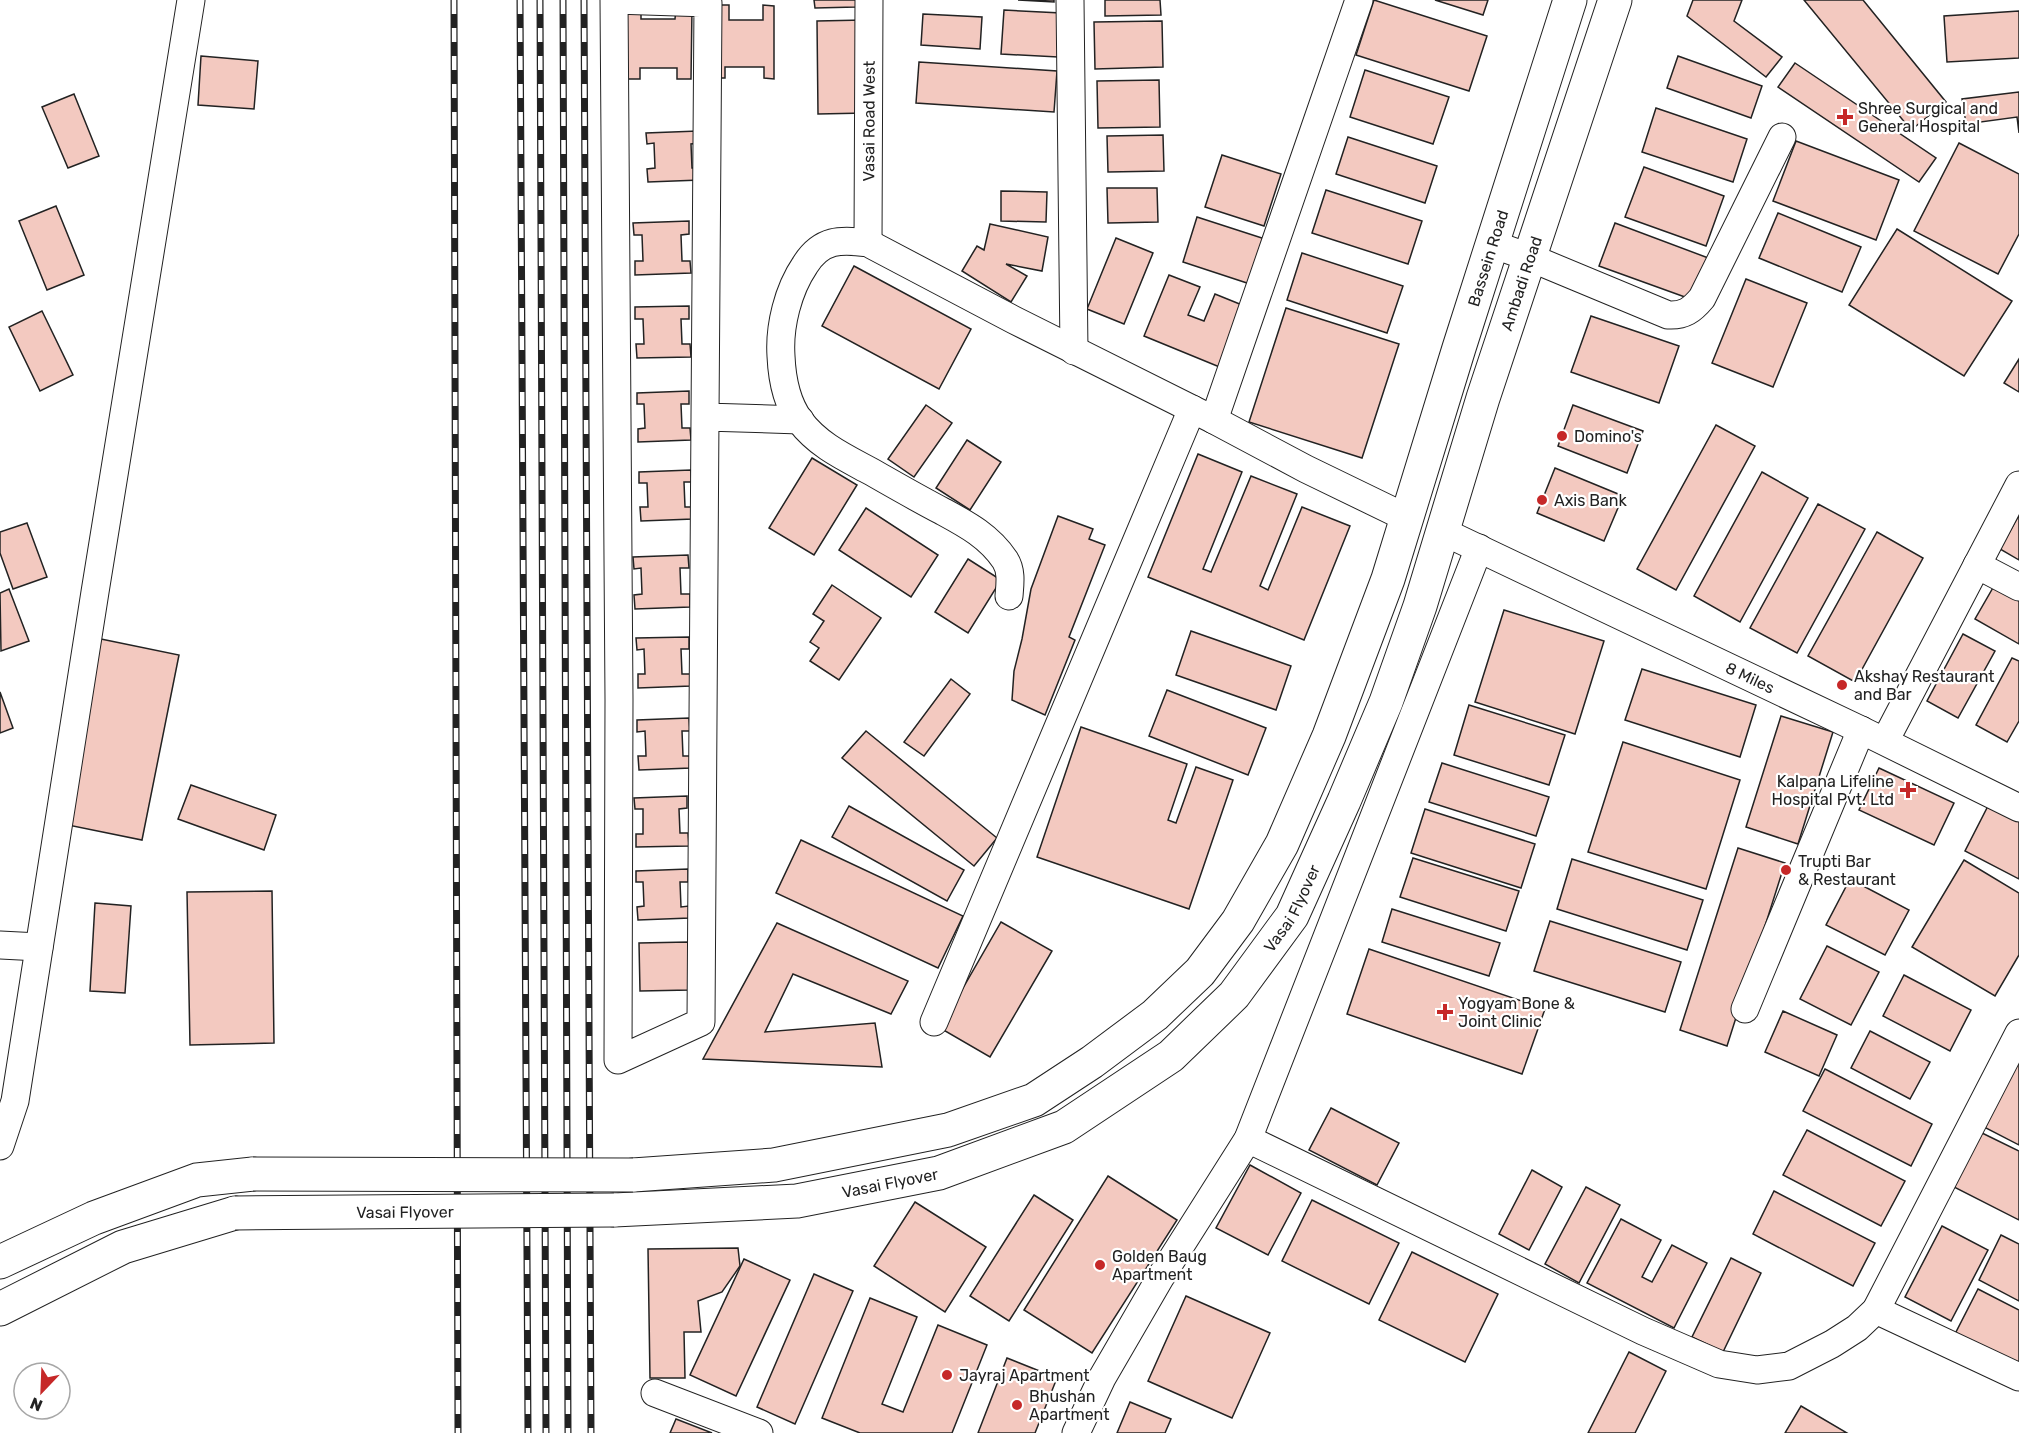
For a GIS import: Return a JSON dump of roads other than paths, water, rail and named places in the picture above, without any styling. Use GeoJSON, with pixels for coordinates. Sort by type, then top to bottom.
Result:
{"type":"FeatureCollection","features":[{"type":"Feature","properties":{"kind":"main road","name":"Bassein Road"},"geometry":{"type":"LineString","coordinates":[[1407,518],[1570,0]]}},
{"type":"Feature","properties":{"kind":"main road","name":"Ambadi Road"},"geometry":{"type":"LineString","coordinates":[[1444,532],[1484,398],[1615,0]]}},
{"type":"Feature","properties":{"kind":"main road"},"geometry":{"type":"LineString","coordinates":[[0,1262],[94,1218],[197,1179],[252,1174],[633,1175],[774,1166],[948,1130],[1034,1100],[1092,1062],[1155,1015],[1200,972],[1238,921],[1282,844],[1329,736],[1383,593],[1407,518],[1444,532]]}},
{"type":"Feature","properties":{"kind":"main road","name":"Vasai Flyover"},"geometry":{"type":"LineString","coordinates":[[0,1309],[123,1247],[236,1213],[614,1210],[797,1201],[939,1173],[1064,1128],[1171,1056],[1234,994],[1292,916],[1386,702],[1444,532]]}},
{"type":"Feature","properties":{"kind":"street"},"geometry":{"type":"LineString","coordinates":[[0,1146],[15,1101],[191,0]]}},
{"type":"Feature","properties":{"kind":"street"},"geometry":{"type":"LineString","coordinates":[[614,0],[708,3],[705,417],[700,1022],[618,1060],[619,699],[614,0]]}},
{"type":"Feature","properties":{"kind":"street","name":"Vasai Road West"},"geometry":{"type":"LineString","coordinates":[[868,243],[869,0]]}},
{"type":"Feature","properties":{"kind":"street"},"geometry":{"type":"LineString","coordinates":[[1070,0],[1074,351]]}},
{"type":"Feature","properties":{"kind":"street"},"geometry":{"type":"LineString","coordinates":[[934,1022],[1203,414],[1359,0]]}},
{"type":"Feature","properties":{"kind":"street"},"geometry":{"type":"LineString","coordinates":[[1492,244],[1668,315],[1680,315],[1694,308],[1702,298],[1782,137]]}},
{"type":"Feature","properties":{"kind":"street"},"geometry":{"type":"LineString","coordinates":[[1009,596],[1010,575],[1006,561],[979,531],[825,446],[800,420],[786,395],[780,347],[783,321],[805,264],[823,246],[843,239],[868,243],[1074,351],[1407,518]]}},
{"type":"Feature","properties":{"kind":"street"},"geometry":{"type":"LineString","coordinates":[[705,417],[800,420]]}},
{"type":"Feature","properties":{"kind":"street"},"geometry":{"type":"LineString","coordinates":[[1745,1009],[1873,736],[1977,565],[2019,485]]}},
{"type":"Feature","properties":{"kind":"street"},"geometry":{"type":"LineString","coordinates":[[1076,1433],[1102,1378],[1160,1278],[1248,1139],[1479,548],[1444,532]]}},
{"type":"Feature","properties":{"kind":"street","name":"8 Miles"},"geometry":{"type":"LineString","coordinates":[[1479,548],[2019,808]]}},
{"type":"Feature","properties":{"kind":"street"},"geometry":{"type":"LineString","coordinates":[[1977,565],[2019,587]]}},
{"type":"Feature","properties":{"kind":"street"},"geometry":{"type":"LineString","coordinates":[[0,945],[39,947]]}},
{"type":"Feature","properties":{"kind":"street"},"geometry":{"type":"LineString","coordinates":[[1248,1139],[1643,1330],[1719,1364],[1757,1370],[1789,1366],[1857,1328],[1876,1310],[2019,1033]]}},
{"type":"Feature","properties":{"kind":"street"},"geometry":{"type":"LineString","coordinates":[[1876,1310],[2019,1377]]}},
{"type":"Feature","properties":{"kind":"street"},"geometry":{"type":"LineString","coordinates":[[655,1393],[759,1433]]}},
{"type":"Feature","properties":{"kind":"railway"},"geometry":{"type":"LineString","coordinates":[[454,0],[458,1433]]}},
{"type":"Feature","properties":{"kind":"railway"},"geometry":{"type":"LineString","coordinates":[[520,0],[528,1433]]}},
{"type":"Feature","properties":{"kind":"railway"},"geometry":{"type":"LineString","coordinates":[[540,0],[546,1433]]}},
{"type":"Feature","properties":{"kind":"railway"},"geometry":{"type":"LineString","coordinates":[[563,0],[568,1433]]}},
{"type":"Feature","properties":{"kind":"railway"},"geometry":{"type":"LineString","coordinates":[[584,0],[591,1433]]}},
{"type":"Feature","properties":{"kind":"place","name":"Shree Surgical and General Hospital"},"geometry":{"type":"Point","coordinates":[1845,117]}},
{"type":"Feature","properties":{"kind":"place","name":"Domino's"},"geometry":{"type":"Point","coordinates":[1562,436]}},
{"type":"Feature","properties":{"kind":"place","name":"Axis Bank"},"geometry":{"type":"Point","coordinates":[1542,500]}},
{"type":"Feature","properties":{"kind":"place","name":"Akshay Restaurant and Bar"},"geometry":{"type":"Point","coordinates":[1842,685]}},
{"type":"Feature","properties":{"kind":"place","name":"Kalpana Lifeline Hospital Pvt. Ltd"},"geometry":{"type":"Point","coordinates":[1908,790]}},
{"type":"Feature","properties":{"kind":"place","name":"Trupti Bar & Restaurant"},"geometry":{"type":"Point","coordinates":[1786,870]}},
{"type":"Feature","properties":{"kind":"place","name":"Yogyam Bone & Joint Clinic"},"geometry":{"type":"Point","coordinates":[1445,1012]}},
{"type":"Feature","properties":{"kind":"place","name":"Golden Baug Apartment"},"geometry":{"type":"Point","coordinates":[1100,1265]}},
{"type":"Feature","properties":{"kind":"place","name":"Jayraj Apartment"},"geometry":{"type":"Point","coordinates":[947,1375]}},
{"type":"Feature","properties":{"kind":"place","name":"Bhushan Apartment"},"geometry":{"type":"Point","coordinates":[1017,1405]}}]}
